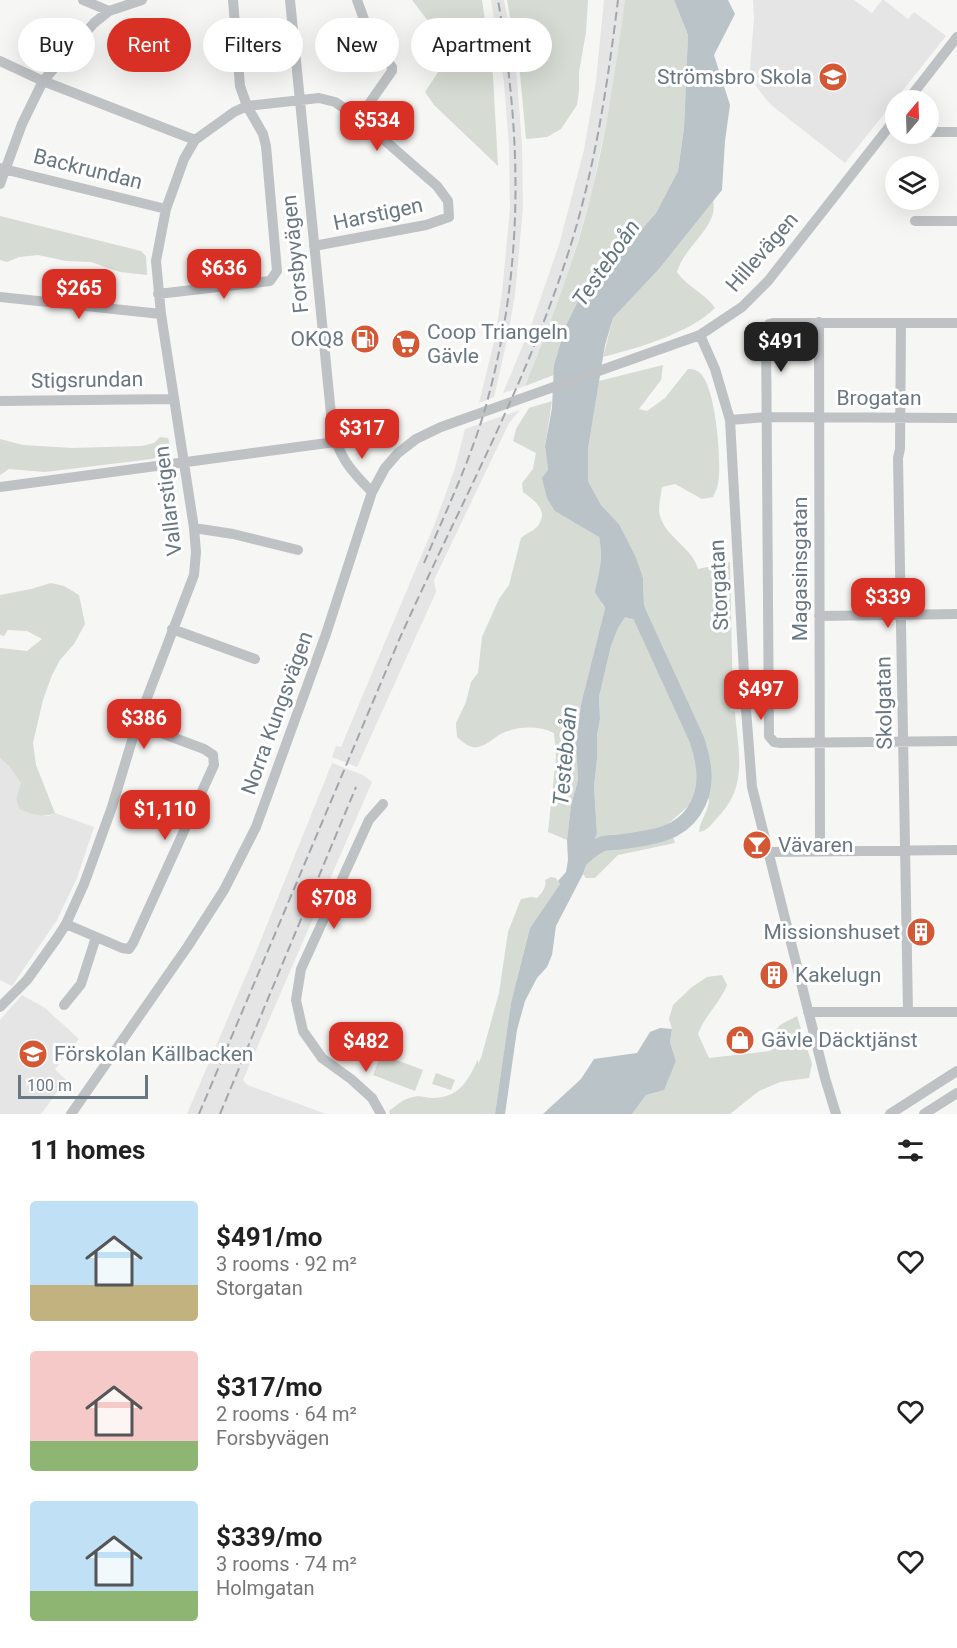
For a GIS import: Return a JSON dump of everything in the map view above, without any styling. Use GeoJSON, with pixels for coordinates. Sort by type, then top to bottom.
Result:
{"type":"FeatureCollection","features":[{"type":"Feature","properties":{"kind":"street"},"geometry":{"type":"LineString","coordinates":[[83,0],[109,11]]}},
{"type":"Feature","properties":{"kind":"street"},"geometry":{"type":"LineString","coordinates":[[0,184],[3,168],[43,81],[94,23],[109,11],[142,0]]}},
{"type":"Feature","properties":{"kind":"street"},"geometry":{"type":"LineString","coordinates":[[158,294],[270,281],[277,271],[278,260],[266,146],[263,134],[247,106],[240,86],[233,0]]}},
{"type":"Feature","properties":{"kind":"street","name":"Forsbyvägen"},"geometry":{"type":"LineString","coordinates":[[290,0],[335,442],[344,460],[372,492]]}},
{"type":"Feature","properties":{"kind":"street"},"geometry":{"type":"LineString","coordinates":[[357,0],[374,44],[392,67],[392,71],[359,118]]}},
{"type":"Feature","properties":{"kind":"street"},"geometry":{"type":"LineString","coordinates":[[916,90],[957,37]]}},
{"type":"Feature","properties":{"kind":"street"},"geometry":{"type":"LineString","coordinates":[[0,61],[43,81],[195,140]]}},
{"type":"Feature","properties":{"kind":"street","name":"Vallarstigen"},"geometry":{"type":"LineString","coordinates":[[0,1007],[27,980],[66,924],[84,884],[112,807],[137,724],[194,576],[195,528],[158,294],[156,261],[166,208],[184,159],[195,140],[234,111],[247,106],[319,98],[335,102],[359,118],[420,170],[445,194],[449,217]]}},
{"type":"Feature","properties":{"kind":"street","name":"Hillevägen"},"geometry":{"type":"LineString","coordinates":[[372,492],[398,453],[416,439],[441,427],[699,335],[741,308],[768,281],[885,132]]}},
{"type":"Feature","properties":{"kind":"street"},"geometry":{"type":"LineString","coordinates":[[939,132],[957,132]]}},
{"type":"Feature","properties":{"kind":"street","name":"Backrundan"},"geometry":{"type":"LineString","coordinates":[[3,168],[166,208]]}},
{"type":"Feature","properties":{"kind":"street","name":"Harstigen"},"geometry":{"type":"LineString","coordinates":[[314,246],[426,225],[449,217]]}},
{"type":"Feature","properties":{"kind":"street"},"geometry":{"type":"LineString","coordinates":[[915,221],[957,221]]}},
{"type":"Feature","properties":{"kind":"street"},"geometry":{"type":"LineString","coordinates":[[0,297],[161,314]]}},
{"type":"Feature","properties":{"kind":"street"},"geometry":{"type":"LineString","coordinates":[[767,417],[766,330],[773,322],[957,323]]}},
{"type":"Feature","properties":{"kind":"street","name":"Magasinsgatan"},"geometry":{"type":"LineString","coordinates":[[819,322],[820,851]]}},
{"type":"Feature","properties":{"kind":"street","name":"Skolgatan"},"geometry":{"type":"LineString","coordinates":[[901,323],[898,458],[908,1012]]}},
{"type":"Feature","properties":{"kind":"street","name":"Storgatan"},"geometry":{"type":"LineString","coordinates":[[699,335],[715,369],[730,420],[749,769],[808,1012],[836,1114]]}},
{"type":"Feature","properties":{"kind":"street","name":"Stigsrundan"},"geometry":{"type":"LineString","coordinates":[[0,401],[174,399]]}},
{"type":"Feature","properties":{"kind":"street","name":"Magasinsgatan"},"geometry":{"type":"LineString","coordinates":[[767,417],[768,733],[772,741],[781,743],[820,743]]}},
{"type":"Feature","properties":{"kind":"street","name":"Brogatan"},"geometry":{"type":"LineString","coordinates":[[730,420],[767,417],[957,418]]}},
{"type":"Feature","properties":{"kind":"street"},"geometry":{"type":"LineString","coordinates":[[0,487],[335,442]]}},
{"type":"Feature","properties":{"kind":"street","name":"Norra Kungsvägen"},"geometry":{"type":"LineString","coordinates":[[71,1114],[194,937],[224,890],[256,827],[326,634],[372,492]]}},
{"type":"Feature","properties":{"kind":"street"},"geometry":{"type":"LineString","coordinates":[[195,528],[233,534],[298,550]]}},
{"type":"Feature","properties":{"kind":"street"},"geometry":{"type":"LineString","coordinates":[[819,616],[957,614]]}},
{"type":"Feature","properties":{"kind":"street"},"geometry":{"type":"LineString","coordinates":[[172,629],[255,659]]}},
{"type":"Feature","properties":{"kind":"street"},"geometry":{"type":"LineString","coordinates":[[66,924],[129,949],[134,943],[214,765],[213,755],[204,748],[137,724]]}},
{"type":"Feature","properties":{"kind":"street"},"geometry":{"type":"LineString","coordinates":[[820,743],[957,741]]}},
{"type":"Feature","properties":{"kind":"street"},"geometry":{"type":"LineString","coordinates":[[381,1114],[372,1098],[322,1058],[303,1031],[296,1000],[301,969],[369,820],[383,804]]}},
{"type":"Feature","properties":{"kind":"street"},"geometry":{"type":"LineString","coordinates":[[769,852],[957,850]]}},
{"type":"Feature","properties":{"kind":"street"},"geometry":{"type":"LineString","coordinates":[[64,1005],[81,984],[96,937]]}},
{"type":"Feature","properties":{"kind":"street"},"geometry":{"type":"LineString","coordinates":[[808,1012],[957,1012]]}},
{"type":"Feature","properties":{"kind":"street"},"geometry":{"type":"LineString","coordinates":[[890,1114],[957,1071]]}},
{"type":"Feature","properties":{"kind":"street"},"geometry":{"type":"LineString","coordinates":[[924,1114],[957,1093]]}},
{"type":"Feature","properties":{"kind":"shaded area"},"geometry":{"type":"Polygon","coordinates":[[[412,0],[482,0],[485,18],[426,18],[412,0]]]}},
{"type":"Feature","properties":{"kind":"shaded area"},"geometry":{"type":"Polygon","coordinates":[[[491,0],[504,0],[508,18],[494,18],[491,0]]]}},
{"type":"Feature","properties":{"kind":"shaded area"},"geometry":{"type":"Polygon","coordinates":[[[507,0],[588,0],[577,105],[561,129],[547,137],[526,139],[520,72],[552,72],[552,18],[510,18],[507,0]]]}},
{"type":"Feature","properties":{"kind":"shaded area"},"geometry":{"type":"Polygon","coordinates":[[[604,0],[625,0],[614,85],[591,196],[567,277],[525,386],[503,393],[532,323],[559,245],[584,150],[596,81],[604,0]]]}},
{"type":"Feature","properties":{"kind":"shaded area"},"geometry":{"type":"Polygon","coordinates":[[[625,0],[674,0],[688,35],[684,128],[678,171],[656,213],[577,303],[565,327],[554,365],[554,375],[525,386],[553,315],[585,219],[597,171],[615,74],[625,0]]]}},
{"type":"Feature","properties":{"kind":"shaded area"},"geometry":{"type":"Polygon","coordinates":[[[674,0],[728,0],[735,14],[714,55],[730,105],[722,190],[659,269],[613,318],[605,345],[588,449],[588,481],[601,505],[619,524],[636,558],[643,578],[644,605],[647,614],[636,619],[625,617],[611,646],[599,697],[600,719],[594,787],[597,833],[583,874],[556,926],[552,955],[547,967],[537,978],[525,1001],[517,1030],[505,1114],[495,1114],[511,1003],[530,928],[560,884],[558,881],[566,872],[571,805],[578,780],[576,744],[581,704],[605,608],[595,592],[601,559],[599,537],[555,511],[547,498],[542,478],[548,470],[545,446],[552,408],[554,365],[565,327],[577,303],[656,213],[678,171],[684,128],[688,35],[674,0]]]}},
{"type":"Feature","properties":{"kind":"shaded area","name":"Strömsbro Skola"},"geometry":{"type":"Polygon","coordinates":[[[753,0],[854,0],[872,13],[884,0],[908,19],[914,12],[946,36],[903,90],[885,90],[885,113],[845,163],[770,104],[755,85],[750,69],[753,0]]]}},
{"type":"Feature","properties":{"kind":"shaded area"},"geometry":{"type":"Polygon","coordinates":[[[438,72],[492,72],[498,166],[434,105],[425,92],[438,72]]]}},
{"type":"Feature","properties":{"kind":"shaded area"},"geometry":{"type":"Polygon","coordinates":[[[502,72],[516,72],[522,145],[523,208],[515,295],[507,340],[494,397],[479,403],[495,338],[510,208],[509,146],[502,72]]]}},
{"type":"Feature","properties":{"kind":"shaded area"},"geometry":{"type":"Polygon","coordinates":[[[713,201],[714,210],[711,219],[681,262],[677,272],[715,308],[678,332],[603,357],[613,318],[659,269],[713,201]]]}},
{"type":"Feature","properties":{"kind":"shaded area"},"geometry":{"type":"Polygon","coordinates":[[[0,216],[141,251],[146,256],[147,275],[120,272],[91,262],[66,261],[38,255],[19,257],[7,262],[0,260],[0,216]]]}},
{"type":"Feature","properties":{"kind":"shaded area"},"geometry":{"type":"Polygon","coordinates":[[[663,365],[661,380],[639,409],[647,411],[665,398],[688,369],[701,374],[711,395],[714,410],[719,474],[713,497],[702,499],[675,484],[662,487],[659,511],[661,520],[690,554],[698,569],[730,562],[733,707],[730,710],[735,712],[739,755],[738,781],[727,806],[707,829],[699,832],[709,799],[700,796],[669,823],[675,843],[618,855],[595,878],[586,878],[583,874],[597,833],[594,787],[600,719],[599,697],[611,646],[618,628],[625,616],[646,614],[643,578],[619,524],[601,505],[588,481],[588,449],[599,381],[663,365]]]}},
{"type":"Feature","properties":{"kind":"shaded area"},"geometry":{"type":"Polygon","coordinates":[[[552,401],[545,446],[548,470],[578,524],[599,537],[602,551],[601,569],[597,581],[602,605],[605,608],[581,704],[576,744],[578,780],[571,805],[567,840],[548,832],[556,757],[554,733],[534,728],[519,728],[505,732],[483,745],[472,747],[457,737],[456,723],[466,702],[471,682],[478,673],[482,637],[499,599],[509,585],[521,538],[537,527],[541,521],[539,507],[523,492],[522,483],[533,469],[536,453],[513,441],[516,429],[529,408],[552,401]]]}},
{"type":"Feature","properties":{"kind":"shaded area"},"geometry":{"type":"Polygon","coordinates":[[[520,410],[509,423],[434,580],[436,592],[357,767],[332,757],[336,746],[341,747],[435,523],[455,468],[465,429],[520,410]]]}},
{"type":"Feature","properties":{"kind":"shaded area"},"geometry":{"type":"Polygon","coordinates":[[[160,437],[168,438],[170,445],[165,454],[152,459],[45,472],[9,469],[0,475],[0,439],[23,445],[72,448],[142,446],[154,443],[160,437]]]}},
{"type":"Feature","properties":{"kind":"shaded area"},"geometry":{"type":"Polygon","coordinates":[[[51,583],[64,586],[79,595],[85,624],[52,675],[43,700],[33,743],[36,765],[55,813],[41,815],[19,809],[16,799],[21,783],[0,758],[0,648],[27,651],[42,639],[27,631],[8,630],[4,636],[0,635],[0,595],[51,583]]]}},
{"type":"Feature","properties":{"kind":"shaded area"},"geometry":{"type":"Polygon","coordinates":[[[0,758],[21,783],[16,799],[19,809],[27,813],[49,816],[55,813],[94,827],[77,878],[57,920],[12,986],[0,980],[0,758]]]}},
{"type":"Feature","properties":{"kind":"shaded area"},"geometry":{"type":"Polygon","coordinates":[[[332,763],[363,775],[372,782],[243,1080],[247,1085],[326,1114],[187,1114],[256,952],[332,763]]]}},
{"type":"Feature","properties":{"kind":"shaded area"},"geometry":{"type":"Polygon","coordinates":[[[551,877],[556,878],[560,884],[530,928],[511,1004],[495,1114],[390,1114],[389,1111],[400,1102],[410,1098],[449,1095],[466,1081],[478,1059],[478,1064],[499,993],[508,932],[521,899],[537,898],[545,887],[545,880],[551,877]]]}},
{"type":"Feature","properties":{"kind":"shaded area"},"geometry":{"type":"Polygon","coordinates":[[[722,975],[727,985],[698,1034],[709,1058],[770,1051],[772,1035],[780,1025],[797,1016],[812,1064],[809,1078],[780,1082],[759,1091],[730,1114],[632,1114],[646,1095],[663,1090],[676,1061],[670,1042],[672,1029],[669,1019],[673,1005],[692,987],[707,977],[722,975]]]}},
{"type":"Feature","properties":{"kind":"shaded area","name":"Förskolan Källbacken"},"geometry":{"type":"Polygon","coordinates":[[[22,995],[45,1008],[79,1039],[55,1069],[66,1080],[41,1114],[0,1114],[0,1020],[22,995]]]}},
{"type":"Feature","properties":{"kind":"shaded area"},"geometry":{"type":"Polygon","coordinates":[[[660,1028],[672,1029],[670,1042],[676,1061],[664,1090],[646,1095],[632,1114],[543,1114],[581,1079],[594,1059],[637,1053],[650,1032],[660,1028]]]}},
{"type":"Feature","properties":{"kind":"shaded area"},"geometry":{"type":"Polygon","coordinates":[[[381,1054],[423,1070],[415,1091],[373,1075],[381,1054]]]}},
{"type":"Feature","properties":{"kind":"shaded area"},"geometry":{"type":"Polygon","coordinates":[[[436,1073],[455,1080],[451,1090],[432,1084],[436,1073]]]}},
{"type":"Feature","properties":{"kind":"waterway","name":"Testeboån"},"geometry":{"type":"LineString","coordinates":[[576,864],[591,850],[602,844],[652,837],[680,826],[694,811],[704,785],[704,767],[697,740],[633,600]]}},
{"type":"Feature","properties":{"kind":"railway"},"geometry":{"type":"LineString","coordinates":[[424,563],[481,423],[499,351],[508,301],[513,251],[515,152],[512,102],[498,0]]}},
{"type":"Feature","properties":{"kind":"railway"},"geometry":{"type":"LineString","coordinates":[[199,1114],[399,640],[492,443],[555,293],[572,241],[594,151],[618,0]]}},
{"type":"Feature","properties":{"kind":"railway"},"geometry":{"type":"LineString","coordinates":[[220,1114],[356,787]]}},
{"type":"Feature","properties":{"kind":"place","name":"Strömsbro Skola"},"geometry":{"type":"Point","coordinates":[833,77]}},
{"type":"Feature","properties":{"kind":"place","name":"OKQ8"},"geometry":{"type":"Point","coordinates":[365,339]}},
{"type":"Feature","properties":{"kind":"place","name":"Coop Triangeln Gävle"},"geometry":{"type":"Point","coordinates":[406,344]}},
{"type":"Feature","properties":{"kind":"place","name":"Vävaren"},"geometry":{"type":"Point","coordinates":[757,845]}},
{"type":"Feature","properties":{"kind":"place","name":"Missionshuset"},"geometry":{"type":"Point","coordinates":[921,932]}},
{"type":"Feature","properties":{"kind":"place","name":"Kakelugn"},"geometry":{"type":"Point","coordinates":[774,975]}},
{"type":"Feature","properties":{"kind":"place","name":"Gävle Däcktjänst"},"geometry":{"type":"Point","coordinates":[740,1040]}},
{"type":"Feature","properties":{"kind":"place","name":"Förskolan Källbacken"},"geometry":{"type":"Point","coordinates":[33,1054]}}]}
